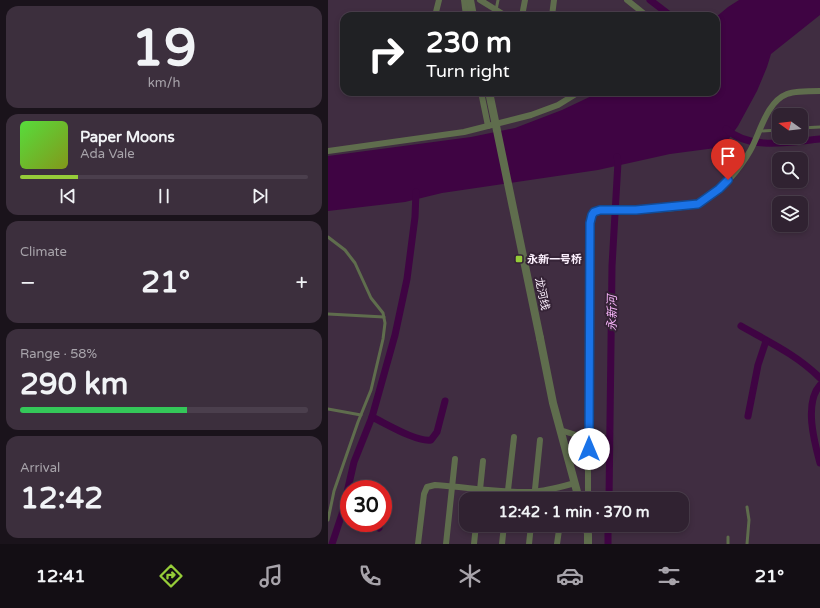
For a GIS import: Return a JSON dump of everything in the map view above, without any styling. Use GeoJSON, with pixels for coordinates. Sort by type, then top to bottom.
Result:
{"type":"FeatureCollection","features":[{"type":"Feature","properties":{"kind":"street"},"geometry":{"type":"LineString","coordinates":[[436,12],[439,0]]}},
{"type":"Feature","properties":{"kind":"street"},"geometry":{"type":"LineString","coordinates":[[464,0],[466,12]]}},
{"type":"Feature","properties":{"kind":"street"},"geometry":{"type":"LineString","coordinates":[[470,0],[472,12]]}},
{"type":"Feature","properties":{"kind":"street"},"geometry":{"type":"LineString","coordinates":[[480,0],[499,12]]}},
{"type":"Feature","properties":{"kind":"street"},"geometry":{"type":"LineString","coordinates":[[523,12],[525,0]]}},
{"type":"Feature","properties":{"kind":"street"},"geometry":{"type":"LineString","coordinates":[[552,12],[554,0]]}},
{"type":"Feature","properties":{"kind":"street"},"geometry":{"type":"LineString","coordinates":[[627,0],[642,12]]}},
{"type":"Feature","properties":{"kind":"street"},"geometry":{"type":"LineString","coordinates":[[588,492],[590,223],[592,215],[594,212],[600,210],[630,210],[698,204],[719,189],[736,170],[751,150],[774,103],[788,93],[820,92]]}},
{"type":"Feature","properties":{"kind":"street"},"geometry":{"type":"LineString","coordinates":[[482,96],[488,126]]}},
{"type":"Feature","properties":{"kind":"street","name":"龙河线"},"geometry":{"type":"LineString","coordinates":[[490,96],[508,179],[552,403],[577,492]]}},
{"type":"Feature","properties":{"kind":"street"},"geometry":{"type":"LineString","coordinates":[[328,151],[440,136],[488,126],[521,118],[558,105],[573,96]]}},
{"type":"Feature","properties":{"kind":"street"},"geometry":{"type":"LineString","coordinates":[[560,430],[589,438]]}},
{"type":"Feature","properties":{"kind":"street"},"geometry":{"type":"LineString","coordinates":[[508,491],[514,437]]}},
{"type":"Feature","properties":{"kind":"street"},"geometry":{"type":"LineString","coordinates":[[534,492],[540,440]]}},
{"type":"Feature","properties":{"kind":"street"},"geometry":{"type":"LineString","coordinates":[[446,544],[455,459]]}},
{"type":"Feature","properties":{"kind":"street"},"geometry":{"type":"LineString","coordinates":[[480,492],[483,461]]}},
{"type":"Feature","properties":{"kind":"street"},"geometry":{"type":"LineString","coordinates":[[418,544],[424,494],[427,487],[435,485],[534,492],[549,490],[575,483]]}},
{"type":"Feature","properties":{"kind":"street"},"geometry":{"type":"LineString","coordinates":[[474,544],[475,532]]}},
{"type":"Feature","properties":{"kind":"street"},"geometry":{"type":"LineString","coordinates":[[502,544],[503,532]]}},
{"type":"Feature","properties":{"kind":"street"},"geometry":{"type":"LineString","coordinates":[[529,544],[530,532]]}},
{"type":"Feature","properties":{"kind":"street"},"geometry":{"type":"LineString","coordinates":[[558,544],[559,532]]}},
{"type":"Feature","properties":{"kind":"street"},"geometry":{"type":"LineString","coordinates":[[588,532],[588,544]]}},
{"type":"Feature","properties":{"kind":"lane"},"geometry":{"type":"LineString","coordinates":[[496,10],[498,0]]}},
{"type":"Feature","properties":{"kind":"lane"},"geometry":{"type":"LineString","coordinates":[[808,128],[820,127]]}},
{"type":"Feature","properties":{"kind":"lane"},"geometry":{"type":"LineString","coordinates":[[758,133],[772,131]]}},
{"type":"Feature","properties":{"kind":"lane"},"geometry":{"type":"LineString","coordinates":[[328,237],[344,250],[355,263],[371,298],[383,313],[385,323],[371,390],[334,491],[328,520]]}},
{"type":"Feature","properties":{"kind":"lane"},"geometry":{"type":"LineString","coordinates":[[328,314],[384,317]]}},
{"type":"Feature","properties":{"kind":"lane"},"geometry":{"type":"LineString","coordinates":[[328,409],[361,415]]}},
{"type":"Feature","properties":{"kind":"lane"},"geometry":{"type":"LineString","coordinates":[[747,507],[749,520],[747,544]]}},
{"type":"Feature","properties":{"kind":"lane"},"geometry":{"type":"LineString","coordinates":[[728,537],[728,544]]}},
{"type":"Feature","properties":{"kind":"shaded area"},"geometry":{"type":"Polygon","coordinates":[[[739,0],[820,0],[820,15],[771,54],[757,91],[738,126],[723,147],[670,154],[598,170],[442,193],[405,202],[328,211],[328,156],[471,137],[515,128],[562,110],[592,96],[720,96],[720,14],[739,0]]]}},
{"type":"Feature","properties":{"kind":"waterway"},"geometry":{"type":"LineString","coordinates":[[650,0],[666,12]]}},
{"type":"Feature","properties":{"kind":"waterway"},"geometry":{"type":"LineString","coordinates":[[726,129],[736,136],[759,143],[784,143],[820,139]]}},
{"type":"Feature","properties":{"kind":"waterway","name":"永新河"},"geometry":{"type":"LineString","coordinates":[[609,492],[612,266],[618,162],[617,157]]}},
{"type":"Feature","properties":{"kind":"waterway"},"geometry":{"type":"LineString","coordinates":[[332,544],[342,514],[354,462],[372,417],[395,335],[407,279],[415,217],[416,192]]}},
{"type":"Feature","properties":{"kind":"waterway"},"geometry":{"type":"LineString","coordinates":[[741,326],[802,362],[820,378]]}},
{"type":"Feature","properties":{"kind":"waterway"},"geometry":{"type":"LineString","coordinates":[[748,416],[758,365],[766,341]]}},
{"type":"Feature","properties":{"kind":"waterway"},"geometry":{"type":"LineString","coordinates":[[820,385],[815,393],[811,412],[813,433],[820,463]]}},
{"type":"Feature","properties":{"kind":"waterway"},"geometry":{"type":"LineString","coordinates":[[372,417],[410,435],[425,440],[431,440],[437,432],[445,401]]}},
{"type":"Feature","properties":{"kind":"waterway","name":"永新河"},"geometry":{"type":"LineString","coordinates":[[608,532],[608,544]]}},
{"type":"Feature","properties":{"kind":"place","name":"永新一号桥"},"geometry":{"type":"Point","coordinates":[519,259]}},
{"type":"Feature","properties":{"kind":"route"},"geometry":{"type":"LineString","coordinates":[[589,449],[589,282],[590,223],[592,215],[594,212],[600,210],[636,210],[698,204],[705,201],[728,180]]}}]}
